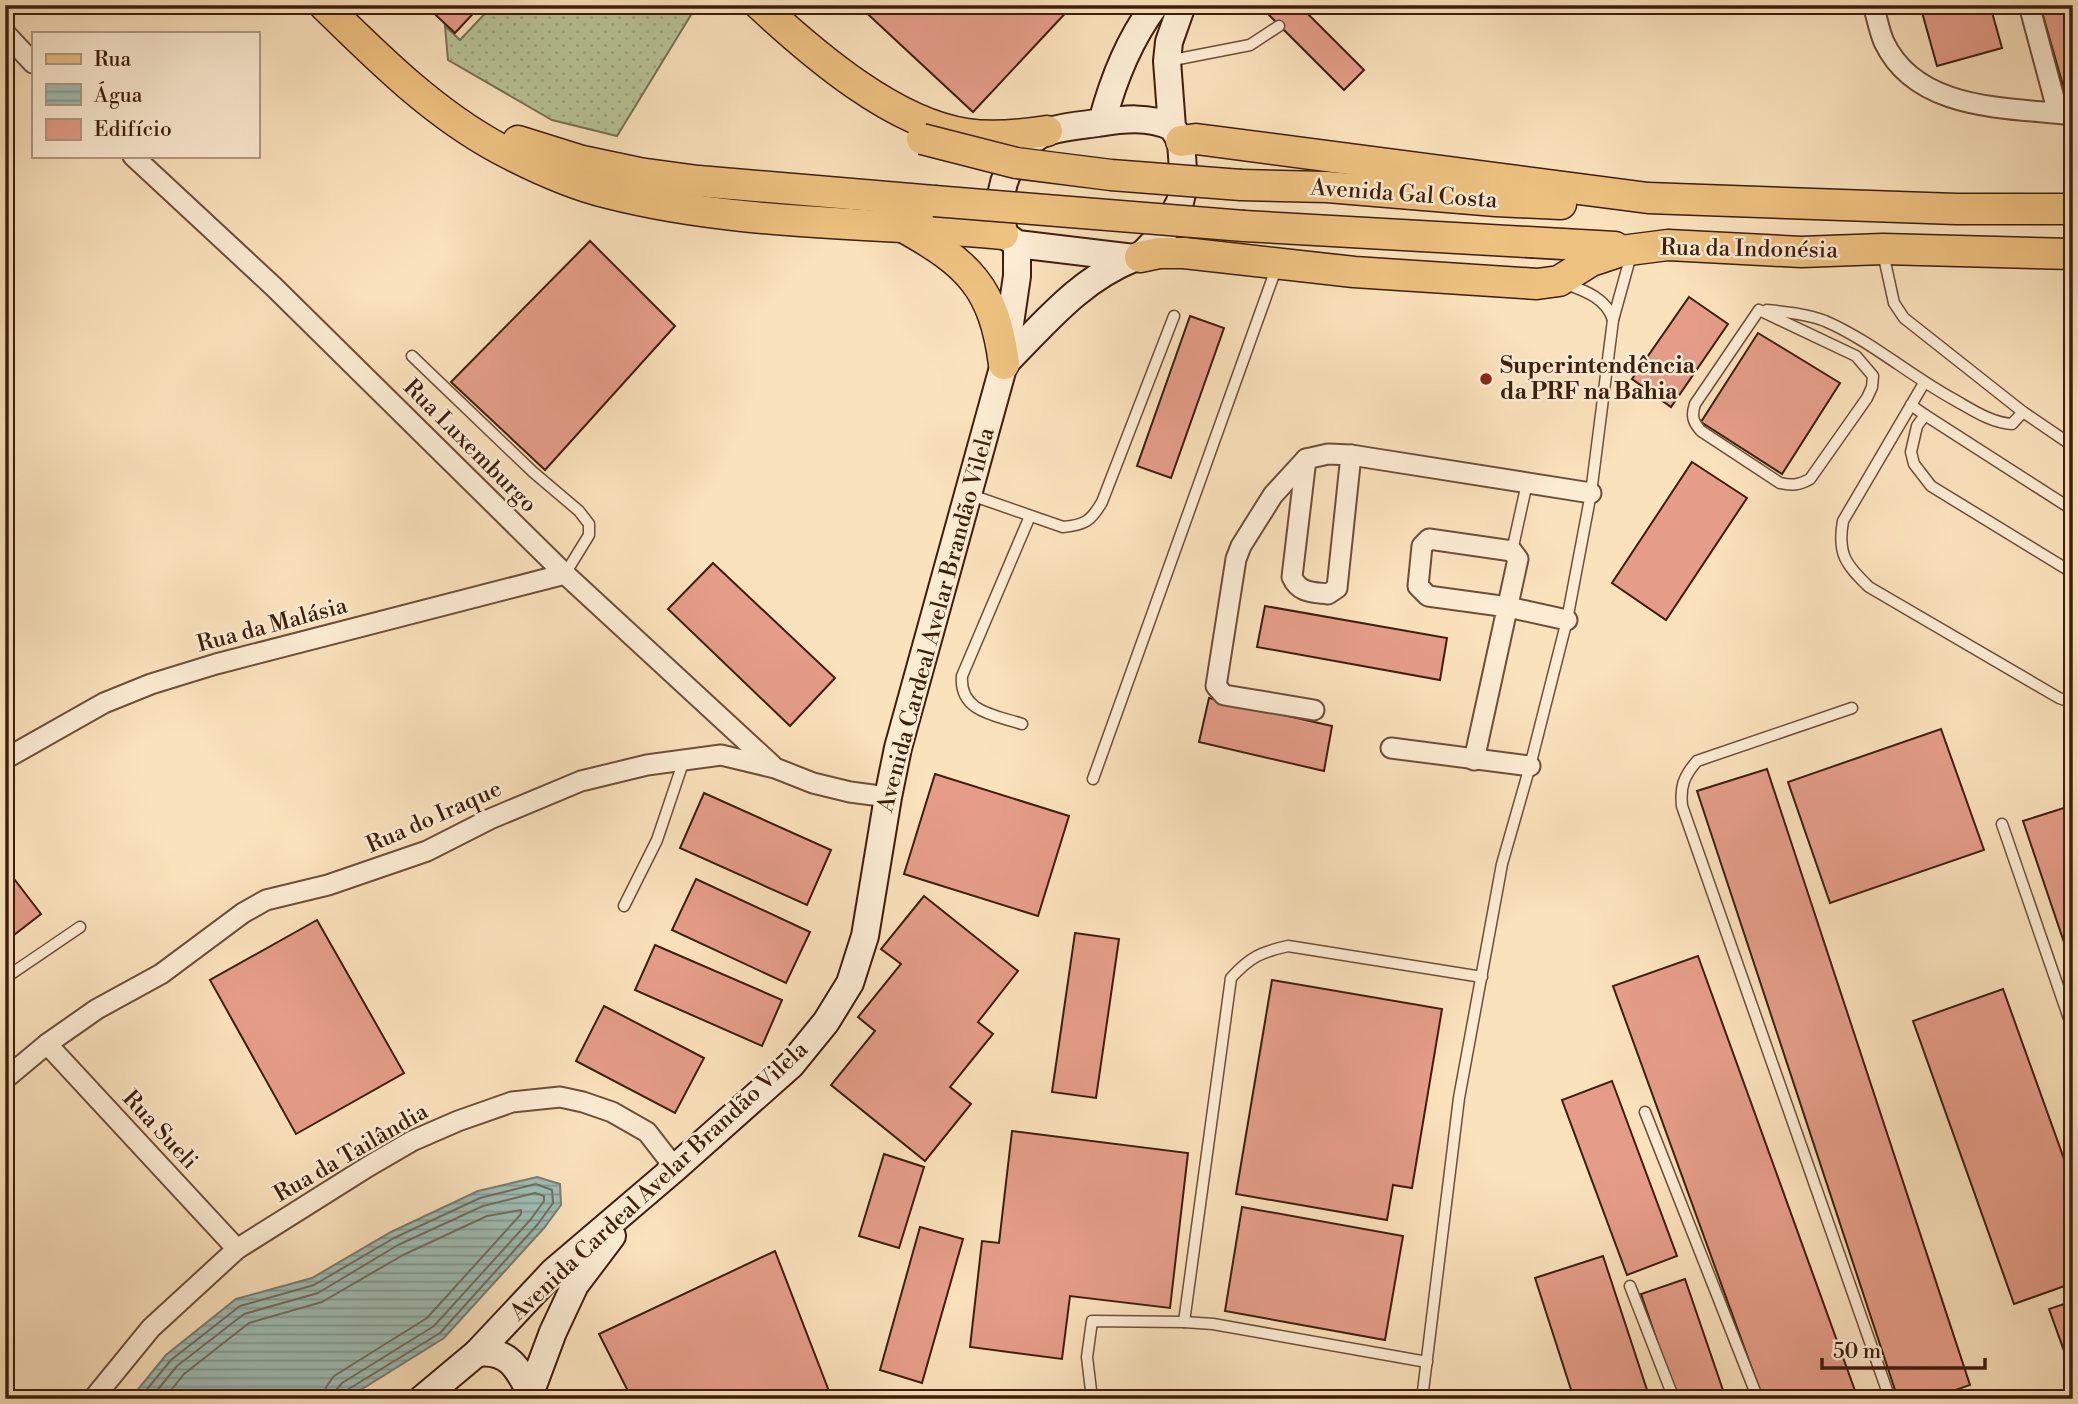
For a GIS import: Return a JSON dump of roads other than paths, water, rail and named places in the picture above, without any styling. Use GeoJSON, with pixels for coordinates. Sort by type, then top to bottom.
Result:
{"type":"FeatureCollection","features":[{"type":"Feature","properties":{"kind":"main road"},"geometry":{"type":"LineString","coordinates":[[324,5],[373,53],[436,107],[499,148],[550,173],[606,193],[686,209],[758,217],[901,226],[1010,239]]}},
{"type":"Feature","properties":{"kind":"main road","name":"Avenida Gal Costa"},"geometry":{"type":"LineString","coordinates":[[738,5],[828,84],[891,125],[922,139],[1016,163],[1111,175],[1241,185],[1327,187],[1469,200],[1603,205],[1648,198]]}},
{"type":"Feature","properties":{"kind":"main road","name":"Avenida Gal Costa"},"geometry":{"type":"LineString","coordinates":[[760,5],[861,88],[932,125],[965,134],[995,136],[1142,119],[1163,122],[1177,134],[1196,139],[1648,198]]}},
{"type":"Feature","properties":{"kind":"main road"},"geometry":{"type":"LineString","coordinates":[[1102,122],[1121,62],[1138,29],[1155,5]]}},
{"type":"Feature","properties":{"kind":"main road"},"geometry":{"type":"LineString","coordinates":[[1177,134],[1167,61],[1169,43],[1182,5]]}},
{"type":"Feature","properties":{"kind":"main road"},"geometry":{"type":"LineString","coordinates":[[461,123],[582,161],[639,173],[698,181],[1244,226],[1633,248]]}},
{"type":"Feature","properties":{"kind":"main road","name":"Avenida Cardeal Avelar Brandão Vilela"},"geometry":{"type":"LineString","coordinates":[[422,1399],[477,1353],[553,1272],[676,1168],[791,1065],[826,1022],[850,983],[865,936],[898,748],[1004,364],[1017,276],[1002,192],[1010,167],[1021,150],[1047,131]]}},
{"type":"Feature","properties":{"kind":"main road","name":"Rua da Indonésia"},"geometry":{"type":"LineString","coordinates":[[1137,258],[1164,232],[1180,202],[1184,185],[1177,134]]}},
{"type":"Feature","properties":{"kind":"main road","name":"Rua da Indonésia"},"geometry":{"type":"LineString","coordinates":[[1648,198],[1956,209],[2073,209]]}},
{"type":"Feature","properties":{"kind":"main road"},"geometry":{"type":"LineString","coordinates":[[901,226],[953,257],[981,288],[993,310],[1000,332],[1004,364]]}},
{"type":"Feature","properties":{"kind":"main road","name":"Rua da Indonésia"},"geometry":{"type":"LineString","coordinates":[[1010,239],[1137,258]]}},
{"type":"Feature","properties":{"kind":"main road","name":"Rua da Indonésia"},"geometry":{"type":"LineString","coordinates":[[1004,364],[1078,290],[1113,267],[1137,258],[1184,253],[1354,272],[1537,284],[1559,281],[1591,261],[1633,248],[1668,245],[1801,252],[1883,249],[2073,254]]}},
{"type":"Feature","properties":{"kind":"main road"},"geometry":{"type":"LineString","coordinates":[[529,1395],[552,1332],[575,1285],[645,1193]]}},
{"type":"Feature","properties":{"kind":"main road"},"geometry":{"type":"LineString","coordinates":[[477,1353],[495,1353],[514,1363],[529,1395]]}},
{"type":"Feature","properties":{"kind":"street"},"geometry":{"type":"LineString","coordinates":[[1873,5],[1884,42],[1899,65],[1920,83],[1946,96],[1986,106],[2065,114],[2029,5]]}},
{"type":"Feature","properties":{"kind":"street"},"geometry":{"type":"LineString","coordinates":[[5,33],[32,62]]}},
{"type":"Feature","properties":{"kind":"street","name":"Rua Luxemburgo"},"geometry":{"type":"LineString","coordinates":[[136,158],[274,287],[565,574],[775,768]]}},
{"type":"Feature","properties":{"kind":"street"},"geometry":{"type":"LineString","coordinates":[[1314,710],[1224,695],[1216,686],[1236,559],[1273,495],[1306,459],[1328,454],[1352,455],[1591,493]]}},
{"type":"Feature","properties":{"kind":"street"},"geometry":{"type":"LineString","coordinates":[[1306,459],[1292,577],[1296,586],[1304,591],[1328,594],[1337,587],[1352,455]]}},
{"type":"Feature","properties":{"kind":"street"},"geometry":{"type":"LineString","coordinates":[[1474,760],[1508,607],[1518,559],[1512,551],[1429,539],[1424,542],[1419,553],[1418,586],[1428,596],[1508,607],[1567,620]]}},
{"type":"Feature","properties":{"kind":"street","name":"Rua da Malásia"},"geometry":{"type":"LineString","coordinates":[[5,759],[104,703],[151,684],[228,661],[565,574]]}},
{"type":"Feature","properties":{"kind":"street"},"geometry":{"type":"LineString","coordinates":[[1391,748],[1530,766]]}},
{"type":"Feature","properties":{"kind":"street","name":"Rua do Iraque"},"geometry":{"type":"LineString","coordinates":[[5,1079],[47,1044],[97,1009],[161,974],[243,913],[266,900],[328,885],[427,851],[490,819],[581,781],[647,765],[721,755],[775,768],[813,783],[888,797]]}},
{"type":"Feature","properties":{"kind":"street","name":"Rua Sueli"},"geometry":{"type":"LineString","coordinates":[[47,1044],[237,1249]]}},
{"type":"Feature","properties":{"kind":"street","name":"Rua da Tailândia"},"geometry":{"type":"LineString","coordinates":[[93,1399],[151,1328],[237,1249],[412,1141],[458,1121],[512,1102],[560,1097],[612,1112],[647,1132],[676,1168]]}},
{"type":"Feature","properties":{"kind":"lane"},"geometry":{"type":"LineString","coordinates":[[1167,61],[1234,50],[1250,45],[1279,26]]}},
{"type":"Feature","properties":{"kind":"lane"},"geometry":{"type":"LineString","coordinates":[[1422,1399],[1459,1098],[1502,864],[1567,620],[1591,493],[1613,320],[1633,248]]}},
{"type":"Feature","properties":{"kind":"lane"},"geometry":{"type":"LineString","coordinates":[[1883,249],[1894,303],[1904,317],[1928,339],[2023,412],[2073,446]]}},
{"type":"Feature","properties":{"kind":"lane"},"geometry":{"type":"LineString","coordinates":[[1093,779],[1278,262]]}},
{"type":"Feature","properties":{"kind":"lane"},"geometry":{"type":"LineString","coordinates":[[1559,281],[1584,290],[1601,301],[1609,309],[1613,320]]}},
{"type":"Feature","properties":{"kind":"lane"},"geometry":{"type":"LineString","coordinates":[[1759,310],[1823,320],[1871,346],[1924,383],[1998,422],[2012,424],[2023,412]]}},
{"type":"Feature","properties":{"kind":"lane"},"geometry":{"type":"LineString","coordinates":[[1759,310],[1856,356],[1873,376],[1867,398],[1810,479],[1801,484],[1780,483],[1693,423],[1695,404],[1759,310]]}},
{"type":"Feature","properties":{"kind":"lane"},"geometry":{"type":"LineString","coordinates":[[967,493],[1063,527],[1079,525],[1093,517],[1102,502],[1174,316]]}},
{"type":"Feature","properties":{"kind":"lane"},"geometry":{"type":"LineString","coordinates":[[412,356],[533,472],[579,511],[589,524],[589,535],[565,574]]}},
{"type":"Feature","properties":{"kind":"lane"},"geometry":{"type":"LineString","coordinates":[[1924,383],[1843,521],[1840,538],[1843,556],[1852,571],[1869,587],[2059,698],[2073,703]]}},
{"type":"Feature","properties":{"kind":"lane"},"geometry":{"type":"LineString","coordinates":[[1911,405],[2073,510]]}},
{"type":"Feature","properties":{"kind":"lane"},"geometry":{"type":"LineString","coordinates":[[1925,415],[1917,426],[1911,452],[1914,464],[1931,486],[2073,573]]}},
{"type":"Feature","properties":{"kind":"lane"},"geometry":{"type":"LineString","coordinates":[[1512,551],[1527,483]]}},
{"type":"Feature","properties":{"kind":"lane"},"geometry":{"type":"LineString","coordinates":[[1022,724],[982,711],[965,697],[961,689],[962,676],[1030,516]]}},
{"type":"Feature","properties":{"kind":"lane"},"geometry":{"type":"LineString","coordinates":[[1852,708],[1698,761],[1686,774],[1681,789],[1682,806],[1890,1399]]}},
{"type":"Feature","properties":{"kind":"lane"},"geometry":{"type":"LineString","coordinates":[[624,906],[657,840],[684,760]]}},
{"type":"Feature","properties":{"kind":"lane"},"geometry":{"type":"LineString","coordinates":[[2002,824],[2073,1030]]}},
{"type":"Feature","properties":{"kind":"lane"},"geometry":{"type":"LineString","coordinates":[[5,978],[80,927]]}},
{"type":"Feature","properties":{"kind":"lane"},"geometry":{"type":"LineString","coordinates":[[1184,1322],[1231,978],[1245,963],[1264,952],[1288,946],[1482,977]]}},
{"type":"Feature","properties":{"kind":"lane"},"geometry":{"type":"LineString","coordinates":[[1645,1112],[1758,1399]]}},
{"type":"Feature","properties":{"kind":"lane"},"geometry":{"type":"LineString","coordinates":[[1630,1286],[1674,1399]]}},
{"type":"Feature","properties":{"kind":"lane"},"geometry":{"type":"LineString","coordinates":[[1092,1399],[1087,1357],[1092,1321],[1213,1324],[1427,1362]]}},
{"type":"Feature","properties":{"kind":"water"},"geometry":{"type":"Polygon","coordinates":[[[537,1177],[560,1184],[561,1205],[544,1228],[444,1338],[346,1399],[130,1399],[166,1355],[236,1299],[312,1278],[391,1232],[478,1191],[537,1177]]]}},
{"type":"Feature","properties":{"kind":"place","name":"Superintendência da PRF na Bahia"},"geometry":{"type":"Point","coordinates":[1486,379]}}]}
